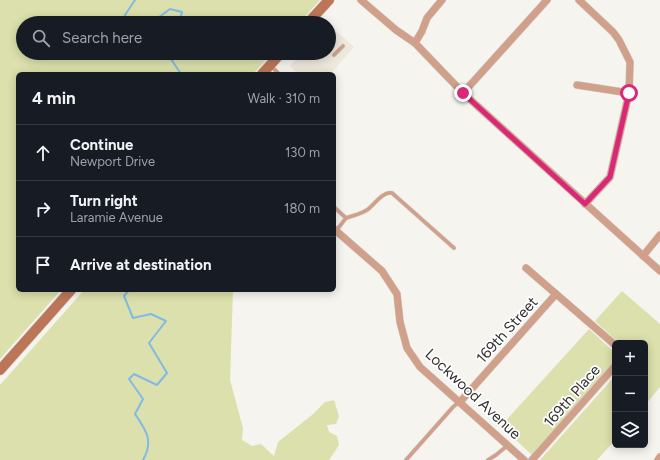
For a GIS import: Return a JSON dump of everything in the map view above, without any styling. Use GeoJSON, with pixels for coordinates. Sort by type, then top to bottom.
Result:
{"type":"FeatureCollection","features":[{"type":"Feature","properties":{"kind":"main road"},"geometry":{"type":"LineString","coordinates":[[314,16],[328,0]]}},
{"type":"Feature","properties":{"kind":"main road"},"geometry":{"type":"LineString","coordinates":[[264,72],[275,60]]}},
{"type":"Feature","properties":{"kind":"main road"},"geometry":{"type":"LineString","coordinates":[[0,370],[69,292]]}},
{"type":"Feature","properties":{"kind":"street"},"geometry":{"type":"LineString","coordinates":[[361,0],[396,30],[415,43],[463,93],[660,271]]}},
{"type":"Feature","properties":{"kind":"street"},"geometry":{"type":"LineString","coordinates":[[415,43],[427,18],[442,0]]}},
{"type":"Feature","properties":{"kind":"street"},"geometry":{"type":"LineString","coordinates":[[463,93],[547,0]]}},
{"type":"Feature","properties":{"kind":"street"},"geometry":{"type":"LineString","coordinates":[[579,0],[613,32],[619,40],[630,62],[629,93],[610,177],[585,204]]}},
{"type":"Feature","properties":{"kind":"street"},"geometry":{"type":"LineString","coordinates":[[577,85],[629,93]]}},
{"type":"Feature","properties":{"kind":"street","name":"Lockwood Avenue"},"geometry":{"type":"LineString","coordinates":[[336,231],[382,271],[388,279],[397,294],[400,322],[407,348],[420,367],[508,444],[524,460]]}},
{"type":"Feature","properties":{"kind":"street"},"geometry":{"type":"LineString","coordinates":[[643,256],[660,235]]}},
{"type":"Feature","properties":{"kind":"street"},"geometry":{"type":"LineString","coordinates":[[526,268],[612,342]]}},
{"type":"Feature","properties":{"kind":"street","name":"169th Street"},"geometry":{"type":"LineString","coordinates":[[460,402],[556,294]]}},
{"type":"Feature","properties":{"kind":"street","name":"169th Place"},"geometry":{"type":"LineString","coordinates":[[532,460],[612,369]]}},
{"type":"Feature","properties":{"kind":"lane"},"geometry":{"type":"LineString","coordinates":[[336,53],[343,46]]}},
{"type":"Feature","properties":{"kind":"lane"},"geometry":{"type":"LineString","coordinates":[[270,65],[277,72]]}},
{"type":"Feature","properties":{"kind":"lane"},"geometry":{"type":"LineString","coordinates":[[336,229],[346,218],[357,215],[367,209],[389,192],[454,248]]}},
{"type":"Feature","properties":{"kind":"lane"},"geometry":{"type":"LineString","coordinates":[[336,209],[346,218]]}},
{"type":"Feature","properties":{"kind":"lane"},"geometry":{"type":"LineString","coordinates":[[406,460],[453,407],[460,402]]}},
{"type":"Feature","properties":{"kind":"lane"},"geometry":{"type":"LineString","coordinates":[[488,460],[508,444]]}},
{"type":"Feature","properties":{"kind":"shaded area"},"geometry":{"type":"Polygon","coordinates":[[[336,31],[354,47],[332,72],[297,72],[290,66],[295,60],[336,60],[336,31]]]}},
{"type":"Feature","properties":{"kind":"green space"},"geometry":{"type":"Polygon","coordinates":[[[0,0],[320,0],[305,16],[16,16],[16,60],[266,60],[255,72],[16,72],[16,292],[59,292],[0,359],[0,0]]]}},
{"type":"Feature","properties":{"kind":"green space"},"geometry":{"type":"Polygon","coordinates":[[[622,291],[660,324],[660,387],[648,401],[648,340],[616,340],[595,321],[622,291]]]}},
{"type":"Feature","properties":{"kind":"green space"},"geometry":{"type":"Polygon","coordinates":[[[82,292],[233,292],[230,380],[243,428],[242,440],[252,446],[261,444],[274,456],[278,442],[312,415],[325,402],[334,400],[339,416],[336,424],[327,425],[329,432],[337,436],[339,445],[329,460],[0,460],[0,385],[82,292]]]}},
{"type":"Feature","properties":{"kind":"green space"},"geometry":{"type":"Polygon","coordinates":[[[589,329],[612,350],[612,365],[532,455],[501,426],[589,329]]]}},
{"type":"Feature","properties":{"kind":"green space"},"geometry":{"type":"Polygon","coordinates":[[[612,379],[612,443],[597,460],[540,460],[612,379]]]}},
{"type":"Feature","properties":{"kind":"waterway"},"geometry":{"type":"LineString","coordinates":[[125,16],[135,0]]}},
{"type":"Feature","properties":{"kind":"waterway"},"geometry":{"type":"LineString","coordinates":[[160,16],[170,9],[182,12],[181,16]]}},
{"type":"Feature","properties":{"kind":"waterway"},"geometry":{"type":"LineString","coordinates":[[172,60],[180,72]]}},
{"type":"Feature","properties":{"kind":"waterway"},"geometry":{"type":"LineString","coordinates":[[127,292],[124,296],[133,318],[151,314],[166,321],[149,343],[167,373],[157,385],[134,374],[129,379],[143,399],[135,414],[145,431],[148,441],[148,447],[143,460]]}},
{"type":"Feature","properties":{"kind":"route"},"geometry":{"type":"LineString","coordinates":[[463,93],[585,204],[610,177],[629,93]]}}]}
